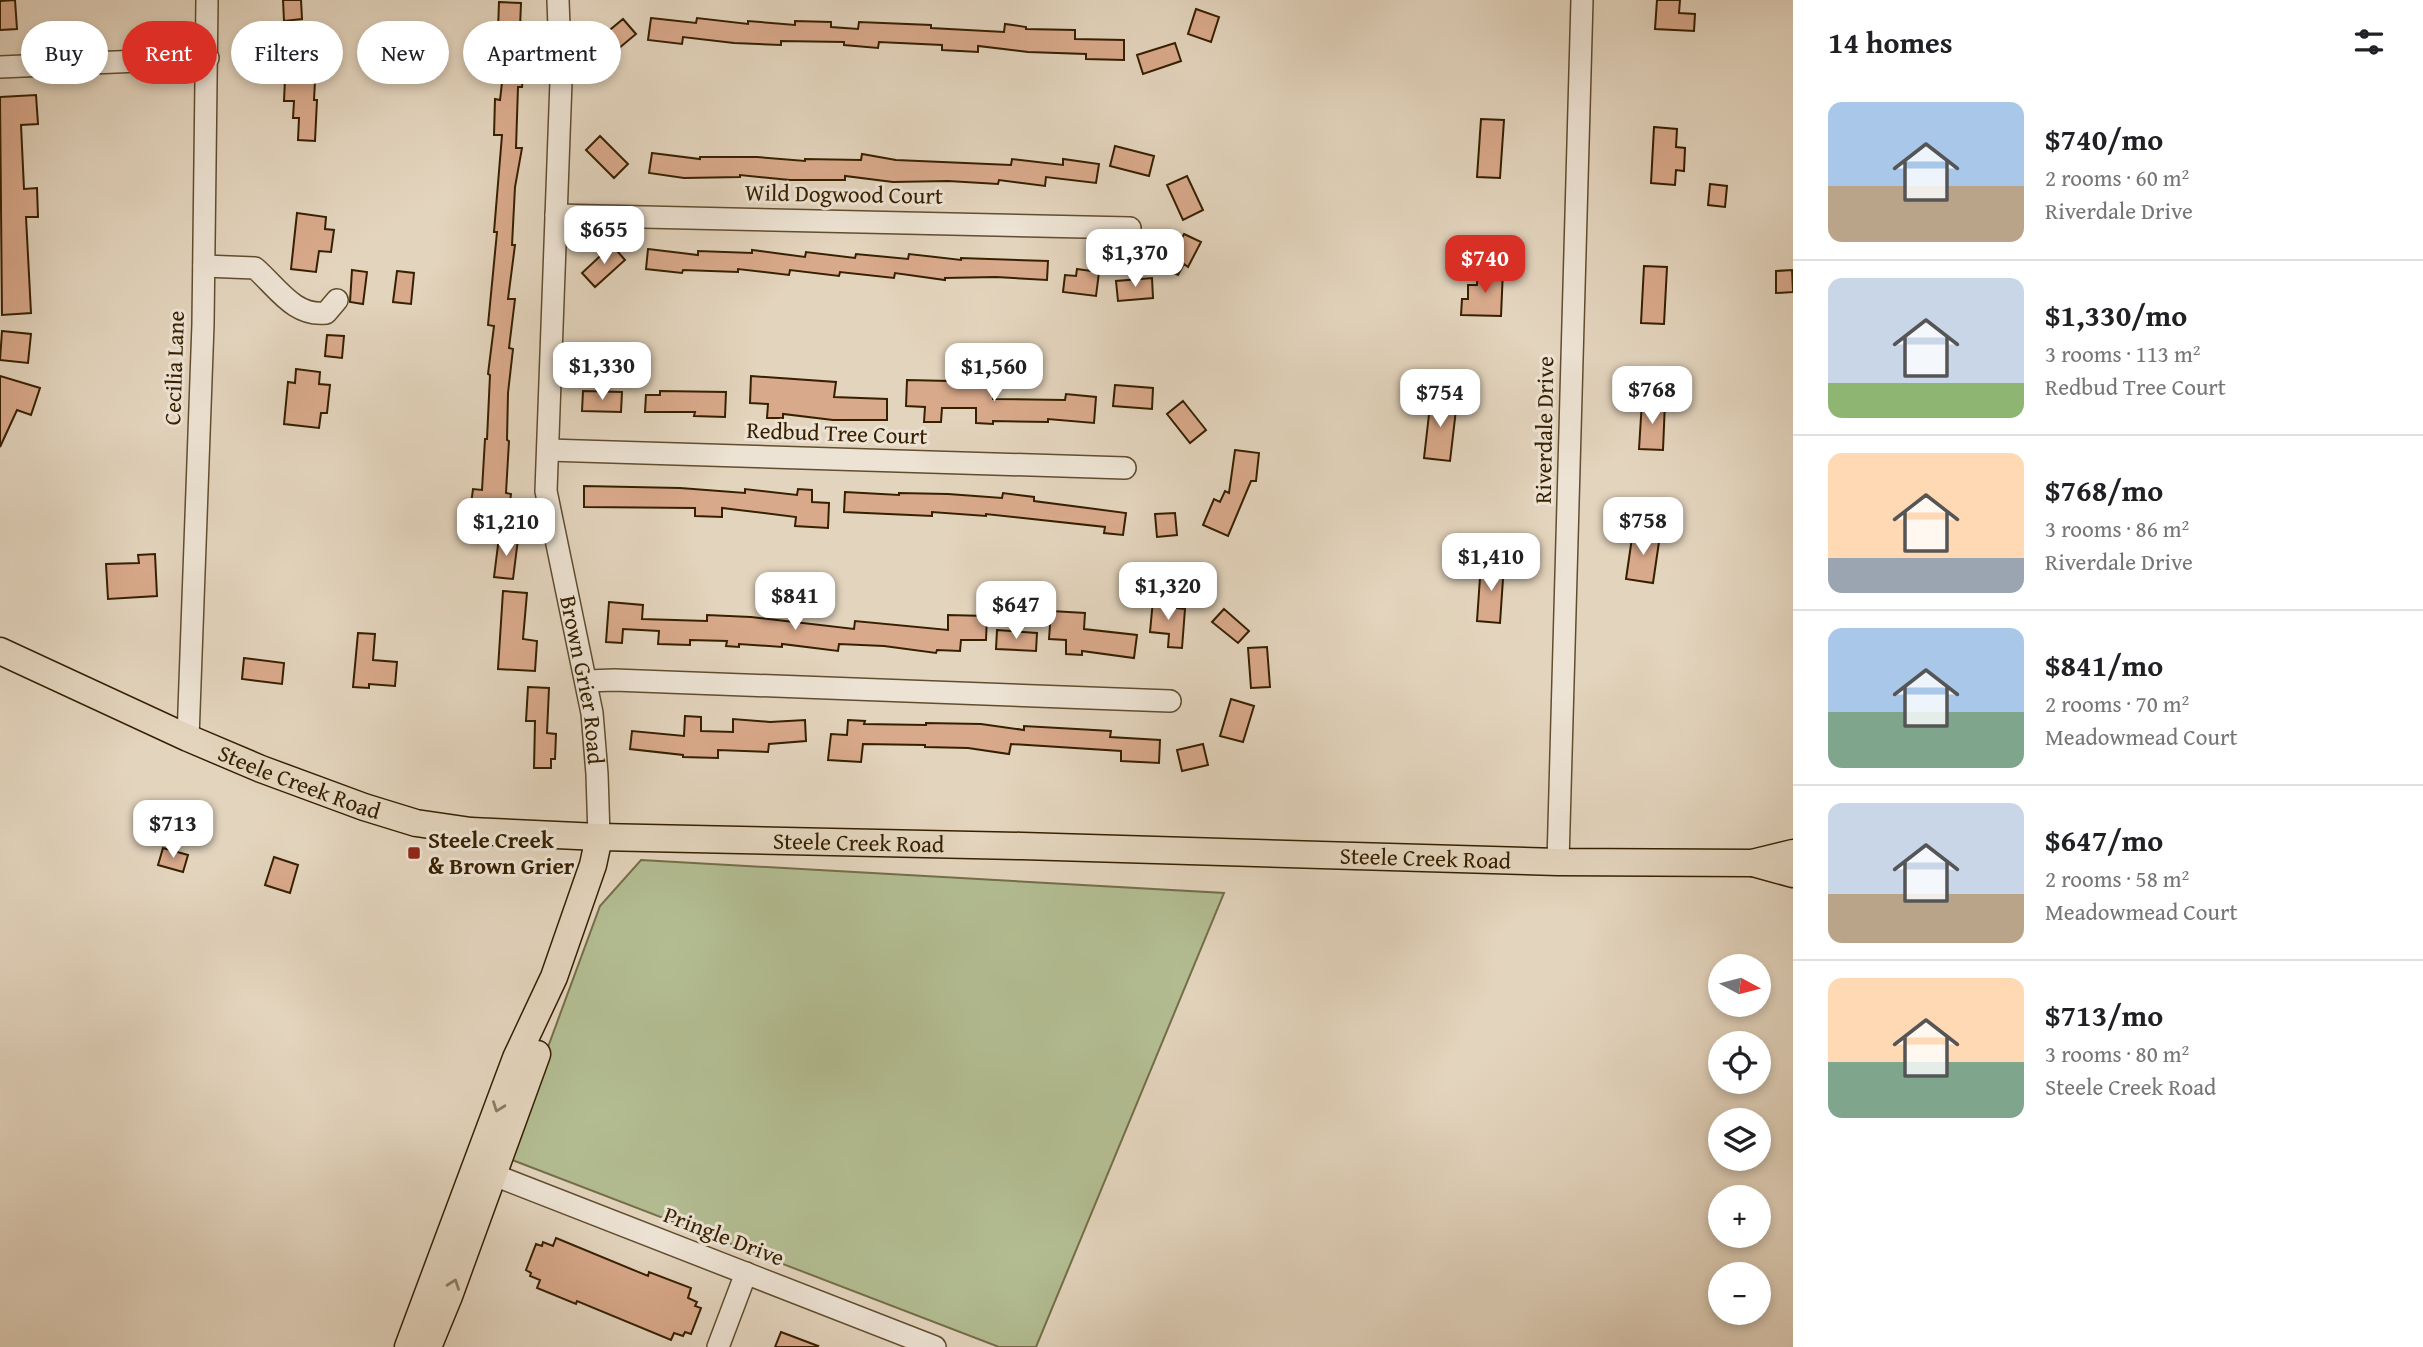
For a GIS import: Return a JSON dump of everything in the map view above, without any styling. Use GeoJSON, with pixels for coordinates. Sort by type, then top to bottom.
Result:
{"type":"FeatureCollection","features":[{"type":"Feature","properties":{"kind":"main road","name":"Steele Creek Road"},"geometry":{"type":"LineString","coordinates":[[0,651],[188,738],[323,792],[416,823],[515,834],[599,837],[1147,849],[1558,862],[1752,863],[1793,853]]}},
{"type":"Feature","properties":{"kind":"main road","name":"Brown Grier Road"},"geometry":{"type":"LineString","coordinates":[[408,1347],[516,1058],[554,977],[593,865],[599,837]]}},
{"type":"Feature","properties":{"kind":"main road","name":"Steele Creek Road"},"geometry":{"type":"LineString","coordinates":[[1752,863],[1793,874]]}},
{"type":"Feature","properties":{"kind":"main road","name":"Brown Grier Road"},"geometry":{"type":"LineString","coordinates":[[428,1347],[537,1053],[554,977]]}},
{"type":"Feature","properties":{"kind":"street","name":"Cecilia Lane"},"geometry":{"type":"LineString","coordinates":[[207,0],[207,21]]}},
{"type":"Feature","properties":{"kind":"street","name":"Brown Grier Road"},"geometry":{"type":"LineString","coordinates":[[558,0],[561,81],[546,491],[587,681],[595,736],[599,837]]}},
{"type":"Feature","properties":{"kind":"street","name":"Riverdale Drive"},"geometry":{"type":"LineString","coordinates":[[1558,862],[1582,0]]}},
{"type":"Feature","properties":{"kind":"street"},"geometry":{"type":"LineString","coordinates":[[0,66],[122,61]]}},
{"type":"Feature","properties":{"kind":"street","name":"Cecilia Lane"},"geometry":{"type":"LineString","coordinates":[[188,738],[208,84]]}},
{"type":"Feature","properties":{"kind":"street","name":"Wild Dogwood Court"},"geometry":{"type":"LineString","coordinates":[[556,215],[1130,228]]}},
{"type":"Feature","properties":{"kind":"street"},"geometry":{"type":"LineString","coordinates":[[204,266],[255,268],[290,303],[305,311],[326,313],[337,300]]}},
{"type":"Feature","properties":{"kind":"street","name":"Redbud Tree Court"},"geometry":{"type":"LineString","coordinates":[[548,450],[1125,468]]}},
{"type":"Feature","properties":{"kind":"street"},"geometry":{"type":"LineString","coordinates":[[587,681],[1170,702]]}},
{"type":"Feature","properties":{"kind":"street","name":"Pringle Drive"},"geometry":{"type":"LineString","coordinates":[[494,1174],[934,1347]]}},
{"type":"Feature","properties":{"kind":"street"},"geometry":{"type":"LineString","coordinates":[[718,1347],[746,1273]]}},
{"type":"Feature","properties":{"kind":"green space"},"geometry":{"type":"Polygon","coordinates":[[[641,860],[1224,893],[1036,1347],[999,1347],[507,1158],[600,906],[641,860]]]}},
{"type":"Feature","properties":{"kind":"building"},"geometry":{"type":"Polygon","coordinates":[[[15,0],[17,29],[0,30],[0,1],[15,0]]]}},
{"type":"Feature","properties":{"kind":"building"},"geometry":{"type":"Polygon","coordinates":[[[283,0],[301,0],[302,19],[284,21],[283,0]]]}},
{"type":"Feature","properties":{"kind":"building"},"geometry":{"type":"Polygon","coordinates":[[[1657,0],[1680,0],[1679,13],[1695,14],[1694,31],[1655,29],[1657,0]]]}},
{"type":"Feature","properties":{"kind":"building"},"geometry":{"type":"Polygon","coordinates":[[[499,2],[521,3],[520,21],[498,21],[499,2]]]}},
{"type":"Feature","properties":{"kind":"building"},"geometry":{"type":"Polygon","coordinates":[[[1196,9],[1219,17],[1211,42],[1188,34],[1196,9]]]}},
{"type":"Feature","properties":{"kind":"building"},"geometry":{"type":"Polygon","coordinates":[[[651,18],[696,23],[697,18],[748,24],[748,21],[795,25],[795,21],[831,22],[831,27],[858,29],[859,22],[1004,32],[1005,24],[1026,29],[1075,30],[1075,39],[1124,40],[1124,60],[1086,59],[1086,54],[1028,52],[978,46],[978,52],[942,50],[942,45],[879,42],[878,48],[844,45],[844,42],[781,41],[781,45],[683,37],[682,44],[648,40],[651,18]]]}},
{"type":"Feature","properties":{"kind":"building"},"geometry":{"type":"Polygon","coordinates":[[[623,19],[636,34],[621,46],[621,21],[623,19]]]}},
{"type":"Feature","properties":{"kind":"building"},"geometry":{"type":"Polygon","coordinates":[[[1175,43],[1181,61],[1143,74],[1137,55],[1175,43]]]}},
{"type":"Feature","properties":{"kind":"building"},"geometry":{"type":"Polygon","coordinates":[[[285,84],[315,84],[314,100],[317,100],[315,141],[298,140],[299,118],[293,118],[294,101],[284,101],[285,84]]]}},
{"type":"Feature","properties":{"kind":"building"},"geometry":{"type":"Polygon","coordinates":[[[502,84],[522,84],[522,87],[518,87],[516,148],[522,148],[515,187],[512,245],[515,245],[508,299],[515,299],[509,348],[513,349],[508,393],[506,493],[511,494],[507,525],[469,520],[473,489],[482,490],[487,439],[488,374],[494,326],[488,325],[497,232],[494,232],[502,135],[494,135],[495,99],[500,100],[502,84]]]}},
{"type":"Feature","properties":{"kind":"building"},"geometry":{"type":"Polygon","coordinates":[[[36,95],[38,124],[21,125],[24,189],[37,188],[38,217],[26,217],[31,313],[2,315],[0,97],[36,95]]]}},
{"type":"Feature","properties":{"kind":"building"},"geometry":{"type":"Polygon","coordinates":[[[1481,119],[1504,120],[1500,178],[1477,177],[1481,119]]]}},
{"type":"Feature","properties":{"kind":"building"},"geometry":{"type":"Polygon","coordinates":[[[1654,127],[1677,129],[1676,147],[1685,148],[1684,171],[1676,170],[1675,185],[1651,183],[1654,127]]]}},
{"type":"Feature","properties":{"kind":"building"},"geometry":{"type":"Polygon","coordinates":[[[600,136],[628,164],[614,178],[586,150],[600,136]]]}},
{"type":"Feature","properties":{"kind":"building"},"geometry":{"type":"Polygon","coordinates":[[[1115,146],[1154,156],[1149,176],[1110,166],[1115,146]]]}},
{"type":"Feature","properties":{"kind":"building"},"geometry":{"type":"Polygon","coordinates":[[[652,153],[700,159],[757,157],[805,161],[861,160],[862,154],[896,160],[1011,165],[1012,159],[1063,165],[1063,159],[1099,164],[1096,183],[1046,177],[1045,186],[999,180],[998,184],[893,182],[845,176],[845,180],[790,180],[740,175],[684,178],[649,173],[652,153]]]}},
{"type":"Feature","properties":{"kind":"building"},"geometry":{"type":"Polygon","coordinates":[[[1187,176],[1203,210],[1183,220],[1167,185],[1187,176]]]}},
{"type":"Feature","properties":{"kind":"building"},"geometry":{"type":"Polygon","coordinates":[[[1710,184],[1727,186],[1725,207],[1708,205],[1710,184]]]}},
{"type":"Feature","properties":{"kind":"building"},"geometry":{"type":"Polygon","coordinates":[[[297,213],[326,217],[325,229],[334,230],[331,252],[319,251],[316,272],[291,269],[297,213]]]}},
{"type":"Feature","properties":{"kind":"building"},"geometry":{"type":"Polygon","coordinates":[[[1184,234],[1201,242],[1188,267],[1184,264],[1178,275],[1166,269],[1184,234]]]}},
{"type":"Feature","properties":{"kind":"building"},"geometry":{"type":"Polygon","coordinates":[[[612,245],[625,260],[595,287],[582,273],[612,245]]]}},
{"type":"Feature","properties":{"kind":"building"},"geometry":{"type":"Polygon","coordinates":[[[648,249],[698,255],[698,251],[752,253],[752,250],[805,257],[806,252],[855,258],[856,254],[908,259],[909,254],[961,260],[1048,261],[1047,280],[996,277],[945,280],[895,273],[894,278],[840,272],[839,276],[790,270],[789,275],[738,269],[738,272],[683,270],[682,273],[646,269],[648,249]]]}},
{"type":"Feature","properties":{"kind":"building"},"geometry":{"type":"Polygon","coordinates":[[[1644,266],[1667,267],[1664,324],[1641,323],[1644,266]]]}},
{"type":"Feature","properties":{"kind":"building"},"geometry":{"type":"Polygon","coordinates":[[[1077,269],[1099,272],[1096,296],[1063,292],[1065,275],[1076,276],[1077,269]]]}},
{"type":"Feature","properties":{"kind":"building"},"geometry":{"type":"Polygon","coordinates":[[[1478,269],[1503,270],[1501,316],[1461,315],[1462,299],[1468,299],[1468,285],[1477,285],[1478,269]]]}},
{"type":"Feature","properties":{"kind":"building"},"geometry":{"type":"Polygon","coordinates":[[[352,270],[367,272],[363,304],[350,302],[352,270]]]}},
{"type":"Feature","properties":{"kind":"building"},"geometry":{"type":"Polygon","coordinates":[[[1792,270],[1793,292],[1776,293],[1776,271],[1792,270]]]}},
{"type":"Feature","properties":{"kind":"building"},"geometry":{"type":"Polygon","coordinates":[[[397,271],[414,273],[411,304],[393,302],[397,271]]]}},
{"type":"Feature","properties":{"kind":"building"},"geometry":{"type":"Polygon","coordinates":[[[1152,278],[1153,298],[1118,301],[1116,281],[1152,278]]]}},
{"type":"Feature","properties":{"kind":"building"},"geometry":{"type":"Polygon","coordinates":[[[2,331],[31,334],[28,363],[0,360],[2,331]]]}},
{"type":"Feature","properties":{"kind":"building"},"geometry":{"type":"Polygon","coordinates":[[[327,335],[344,336],[342,358],[325,356],[327,335]]]}},
{"type":"Feature","properties":{"kind":"building"},"geometry":{"type":"Polygon","coordinates":[[[296,369],[320,372],[319,384],[330,385],[327,413],[321,413],[319,428],[284,424],[288,382],[295,383],[296,369]]]}},
{"type":"Feature","properties":{"kind":"building"},"geometry":{"type":"Polygon","coordinates":[[[0,376],[40,388],[31,415],[17,410],[0,447],[0,376]]]}},
{"type":"Feature","properties":{"kind":"building"},"geometry":{"type":"Polygon","coordinates":[[[751,376],[836,382],[834,397],[887,399],[887,420],[833,420],[783,414],[783,418],[767,418],[768,404],[750,403],[751,376]]]}},
{"type":"Feature","properties":{"kind":"building"},"geometry":{"type":"Polygon","coordinates":[[[907,380],[993,382],[993,399],[1065,400],[1066,394],[1096,397],[1094,423],[1048,419],[1048,422],[976,423],[976,408],[942,408],[941,422],[924,422],[925,407],[906,406],[907,380]]]}},
{"type":"Feature","properties":{"kind":"building"},"geometry":{"type":"Polygon","coordinates":[[[1115,385],[1153,388],[1152,409],[1113,406],[1115,385]]]}},
{"type":"Feature","properties":{"kind":"building"},"geometry":{"type":"Polygon","coordinates":[[[583,391],[622,392],[621,412],[582,411],[583,391]]]}},
{"type":"Feature","properties":{"kind":"building"},"geometry":{"type":"Polygon","coordinates":[[[660,391],[726,392],[725,417],[694,416],[695,412],[645,412],[646,395],[660,395],[660,391]]]}},
{"type":"Feature","properties":{"kind":"building"},"geometry":{"type":"Polygon","coordinates":[[[1431,397],[1457,401],[1450,461],[1424,458],[1431,397]]]}},
{"type":"Feature","properties":{"kind":"building"},"geometry":{"type":"Polygon","coordinates":[[[1183,401],[1206,430],[1190,443],[1167,414],[1183,401]]]}},
{"type":"Feature","properties":{"kind":"building"},"geometry":{"type":"Polygon","coordinates":[[[1642,401],[1665,402],[1663,450],[1639,449],[1642,401]]]}},
{"type":"Feature","properties":{"kind":"building"},"geometry":{"type":"Polygon","coordinates":[[[1235,450],[1259,453],[1256,481],[1251,481],[1228,536],[1203,525],[1214,499],[1220,502],[1225,491],[1229,493],[1235,450]]]}},
{"type":"Feature","properties":{"kind":"building"},"geometry":{"type":"Polygon","coordinates":[[[584,486],[680,488],[745,493],[745,489],[797,495],[798,489],[812,490],[812,502],[829,503],[828,528],[795,526],[796,517],[722,508],[722,517],[695,516],[695,508],[584,507],[584,486]]]}},
{"type":"Feature","properties":{"kind":"building"},"geometry":{"type":"Polygon","coordinates":[[[845,492],[1002,498],[1003,493],[1034,497],[1034,501],[1126,513],[1123,535],[1104,533],[1105,527],[986,514],[932,512],[932,516],[844,512],[845,492]]]}},
{"type":"Feature","properties":{"kind":"building"},"geometry":{"type":"Polygon","coordinates":[[[1175,513],[1177,535],[1157,537],[1155,514],[1175,513]]]}},
{"type":"Feature","properties":{"kind":"building"},"geometry":{"type":"Polygon","coordinates":[[[1633,531],[1660,535],[1653,583],[1626,579],[1633,531]]]}},
{"type":"Feature","properties":{"kind":"building"},"geometry":{"type":"Polygon","coordinates":[[[499,537],[518,539],[513,579],[494,577],[499,537]]]}},
{"type":"Feature","properties":{"kind":"building"},"geometry":{"type":"Polygon","coordinates":[[[155,554],[157,596],[108,599],[106,564],[139,563],[138,555],[155,554]]]}},
{"type":"Feature","properties":{"kind":"building"},"geometry":{"type":"Polygon","coordinates":[[[1481,563],[1504,564],[1500,623],[1477,621],[1481,563]]]}},
{"type":"Feature","properties":{"kind":"building"},"geometry":{"type":"Polygon","coordinates":[[[503,591],[527,593],[523,639],[537,641],[535,671],[498,669],[503,591]]]}},
{"type":"Feature","properties":{"kind":"building"},"geometry":{"type":"Polygon","coordinates":[[[1153,600],[1168,601],[1168,607],[1185,609],[1182,648],[1168,647],[1169,634],[1150,632],[1153,600]]]}},
{"type":"Feature","properties":{"kind":"building"},"geometry":{"type":"Polygon","coordinates":[[[609,602],[643,605],[642,619],[707,621],[707,615],[751,617],[854,629],[855,621],[948,630],[948,615],[987,616],[986,640],[961,640],[960,651],[937,650],[936,653],[884,646],[839,644],[838,651],[782,644],[782,647],[739,644],[739,647],[726,646],[727,641],[690,640],[690,645],[658,644],[659,631],[623,629],[622,643],[606,642],[609,602]]]}},
{"type":"Feature","properties":{"kind":"building"},"geometry":{"type":"Polygon","coordinates":[[[1224,609],[1249,631],[1238,643],[1212,622],[1224,609]]]}},
{"type":"Feature","properties":{"kind":"building"},"geometry":{"type":"Polygon","coordinates":[[[1051,611],[1085,613],[1084,629],[1137,635],[1134,658],[1082,651],[1082,655],[1066,654],[1066,640],[1049,639],[1051,611]]]}},
{"type":"Feature","properties":{"kind":"building"},"geometry":{"type":"Polygon","coordinates":[[[997,630],[1037,633],[1036,651],[996,649],[997,630]]]}},
{"type":"Feature","properties":{"kind":"building"},"geometry":{"type":"Polygon","coordinates":[[[358,633],[375,634],[373,660],[397,662],[395,686],[369,684],[369,688],[353,687],[358,633]]]}},
{"type":"Feature","properties":{"kind":"building"},"geometry":{"type":"Polygon","coordinates":[[[1267,647],[1270,687],[1251,688],[1248,648],[1267,647]]]}},
{"type":"Feature","properties":{"kind":"building"},"geometry":{"type":"Polygon","coordinates":[[[244,658],[284,663],[282,684],[242,679],[244,658]]]}},
{"type":"Feature","properties":{"kind":"building"},"geometry":{"type":"Polygon","coordinates":[[[528,687],[549,688],[547,733],[556,734],[555,759],[551,759],[551,768],[534,768],[535,721],[526,721],[528,687]]]}},
{"type":"Feature","properties":{"kind":"building"},"geometry":{"type":"Polygon","coordinates":[[[1231,699],[1254,706],[1243,742],[1220,736],[1231,699]]]}},
{"type":"Feature","properties":{"kind":"building"},"geometry":{"type":"Polygon","coordinates":[[[685,716],[701,717],[701,731],[733,732],[733,719],[770,722],[805,720],[806,741],[769,744],[768,752],[718,750],[718,758],[683,757],[630,749],[632,731],[684,736],[685,716]]]}},
{"type":"Feature","properties":{"kind":"building"},"geometry":{"type":"Polygon","coordinates":[[[848,720],[865,721],[864,724],[981,724],[1024,730],[1024,726],[1111,731],[1110,737],[1160,740],[1159,763],[1121,761],[1121,751],[1011,744],[1009,754],[925,745],[863,744],[861,762],[828,760],[831,734],[847,735],[848,720]]]}},
{"type":"Feature","properties":{"kind":"building"},"geometry":{"type":"Polygon","coordinates":[[[1203,744],[1208,765],[1182,771],[1177,750],[1203,744]]]}},
{"type":"Feature","properties":{"kind":"building"},"geometry":{"type":"Polygon","coordinates":[[[163,848],[188,855],[183,872],[158,865],[163,848]]]}},
{"type":"Feature","properties":{"kind":"building"},"geometry":{"type":"Polygon","coordinates":[[[274,857],[298,865],[290,893],[265,885],[274,857]]]}},
{"type":"Feature","properties":{"kind":"building"},"geometry":{"type":"Polygon","coordinates":[[[556,1238],[648,1276],[649,1272],[691,1288],[688,1298],[697,1302],[695,1306],[701,1308],[691,1334],[685,1332],[683,1336],[674,1333],[671,1340],[577,1301],[576,1304],[537,1288],[540,1280],[530,1276],[531,1273],[526,1270],[536,1244],[542,1246],[543,1242],[553,1246],[556,1238]]]}},
{"type":"Feature","properties":{"kind":"building"},"geometry":{"type":"Polygon","coordinates":[[[781,1332],[818,1346],[775,1347],[781,1332]]]}},
{"type":"Feature","properties":{"kind":"place","name":"Steele Creek & Brown Grier"},"geometry":{"type":"Point","coordinates":[414,853]}}]}
